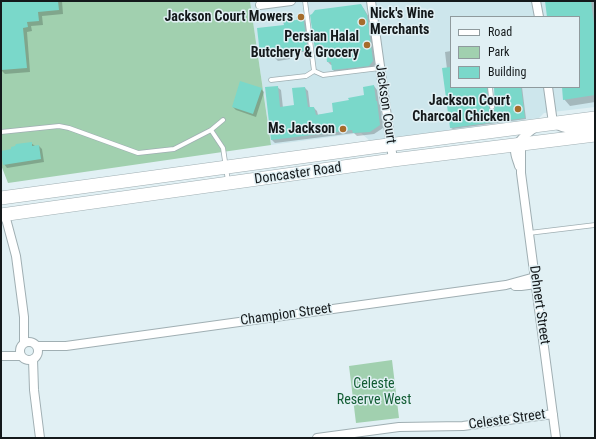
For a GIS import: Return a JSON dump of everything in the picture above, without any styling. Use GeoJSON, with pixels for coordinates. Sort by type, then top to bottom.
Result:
{"type":"FeatureCollection","features":[{"type":"Feature","properties":{"kind":"main road","name":"Doncaster Road"},"geometry":{"type":"LineString","coordinates":[[2,205],[226,167],[595,118]]}},
{"type":"Feature","properties":{"kind":"main road","name":"Doncaster Road"},"geometry":{"type":"LineString","coordinates":[[2,205],[228,184],[393,160],[595,134]]}},
{"type":"Feature","properties":{"kind":"street"},"geometry":{"type":"LineString","coordinates":[[260,5],[291,1]]}},
{"type":"Feature","properties":{"kind":"street","name":"Jackson Court"},"geometry":{"type":"LineString","coordinates":[[371,1],[393,160]]}},
{"type":"Feature","properties":{"kind":"street"},"geometry":{"type":"LineString","coordinates":[[536,1],[539,16]]}},
{"type":"Feature","properties":{"kind":"street"},"geometry":{"type":"LineString","coordinates":[[548,88],[553,123],[562,128],[573,130],[595,127]]}},
{"type":"Feature","properties":{"kind":"street"},"geometry":{"type":"LineString","coordinates":[[519,144],[525,136],[538,125]]}},
{"type":"Feature","properties":{"kind":"street","name":"Dehnert Street"},"geometry":{"type":"LineString","coordinates":[[519,144],[516,148],[516,155],[521,173],[556,438]]}},
{"type":"Feature","properties":{"kind":"street"},"geometry":{"type":"LineString","coordinates":[[2,205],[16,256],[40,438]]}},
{"type":"Feature","properties":{"kind":"street","name":"Champion Street"},"geometry":{"type":"LineString","coordinates":[[1,355],[506,285],[521,286],[536,281]]}},
{"type":"Feature","properties":{"kind":"street","name":"Celeste Street"},"geometry":{"type":"LineString","coordinates":[[317,438],[399,427],[463,426],[553,414]]}},
{"type":"Feature","properties":{"kind":"lane"},"geometry":{"type":"LineString","coordinates":[[306,1],[314,71]]}},
{"type":"Feature","properties":{"kind":"lane"},"geometry":{"type":"LineString","coordinates":[[314,71],[323,75],[380,68]]}},
{"type":"Feature","properties":{"kind":"lane"},"geometry":{"type":"LineString","coordinates":[[271,80],[306,76],[314,71]]}},
{"type":"Feature","properties":{"kind":"lane"},"geometry":{"type":"LineString","coordinates":[[490,88],[492,107]]}},
{"type":"Feature","properties":{"kind":"lane"},"geometry":{"type":"LineString","coordinates":[[1,132],[59,126],[69,128],[138,153],[174,149],[211,130],[223,120]]}},
{"type":"Feature","properties":{"kind":"lane"},"geometry":{"type":"LineString","coordinates":[[211,130],[223,148],[228,184]]}},
{"type":"Feature","properties":{"kind":"lane"},"geometry":{"type":"LineString","coordinates":[[529,233],[595,225]]}},
{"type":"Feature","properties":{"kind":"shaded area"},"geometry":{"type":"Polygon","coordinates":[[[250,1],[595,1],[595,107],[544,113],[539,118],[370,141],[361,133],[271,145],[250,1]]]}},
{"type":"Feature","properties":{"kind":"green space"},"geometry":{"type":"Polygon","coordinates":[[[1,1],[250,1],[271,145],[8,183],[1,165],[1,1]]]}},
{"type":"Feature","properties":{"kind":"green space","name":"Celeste Reserve West"},"geometry":{"type":"Polygon","coordinates":[[[392,360],[399,418],[356,423],[349,366],[392,360]]]}},
{"type":"Feature","properties":{"kind":"building"},"geometry":{"type":"Polygon","coordinates":[[[1,1],[58,1],[59,10],[38,12],[39,21],[27,22],[28,27],[23,28],[27,68],[1,70],[1,1]]]}},
{"type":"Feature","properties":{"kind":"building"},"geometry":{"type":"Polygon","coordinates":[[[545,1],[591,1],[595,31],[595,95],[563,100],[562,88],[580,88],[580,16],[547,16],[545,1]]]}},
{"type":"Feature","properties":{"kind":"building"},"geometry":{"type":"Polygon","coordinates":[[[361,4],[367,15],[373,61],[369,66],[332,70],[331,62],[327,62],[326,54],[317,55],[316,49],[315,50],[310,15],[315,10],[361,4]]]}},
{"type":"Feature","properties":{"kind":"building"},"geometry":{"type":"Polygon","coordinates":[[[303,16],[308,51],[301,51],[301,49],[287,51],[288,57],[274,58],[274,52],[260,54],[257,28],[284,25],[283,21],[297,20],[296,17],[303,16]]]}},
{"type":"Feature","properties":{"kind":"building"},"geometry":{"type":"Polygon","coordinates":[[[450,67],[450,88],[487,88],[489,107],[491,110],[494,110],[495,107],[494,88],[521,88],[525,118],[450,128],[442,68],[450,67]]]}},
{"type":"Feature","properties":{"kind":"building"},"geometry":{"type":"Polygon","coordinates":[[[240,81],[262,88],[253,114],[232,107],[240,81]]]}},
{"type":"Feature","properties":{"kind":"building"},"geometry":{"type":"Polygon","coordinates":[[[374,85],[380,125],[370,132],[353,133],[352,130],[271,140],[265,87],[278,86],[280,107],[294,105],[292,88],[305,87],[308,107],[314,107],[316,115],[333,112],[332,103],[349,100],[348,98],[364,95],[363,87],[374,85]]]}},
{"type":"Feature","properties":{"kind":"building"},"geometry":{"type":"Polygon","coordinates":[[[32,142],[32,146],[39,145],[41,159],[3,165],[1,151],[11,149],[11,147],[15,146],[16,144],[32,142]]]}},
{"type":"Feature","properties":{"kind":"place","name":"Jackson Court Mowers"},"geometry":{"type":"Point","coordinates":[301,17]}},
{"type":"Feature","properties":{"kind":"place","name":"Nick's Wine Merchants"},"geometry":{"type":"Point","coordinates":[362,22]}},
{"type":"Feature","properties":{"kind":"place","name":"Persian Halal Butchery & Grocery"},"geometry":{"type":"Point","coordinates":[367,45]}},
{"type":"Feature","properties":{"kind":"place","name":"Jackson Court Charcoal Chicken"},"geometry":{"type":"Point","coordinates":[518,109]}},
{"type":"Feature","properties":{"kind":"place","name":"Ms Jackson"},"geometry":{"type":"Point","coordinates":[343,129]}}]}
